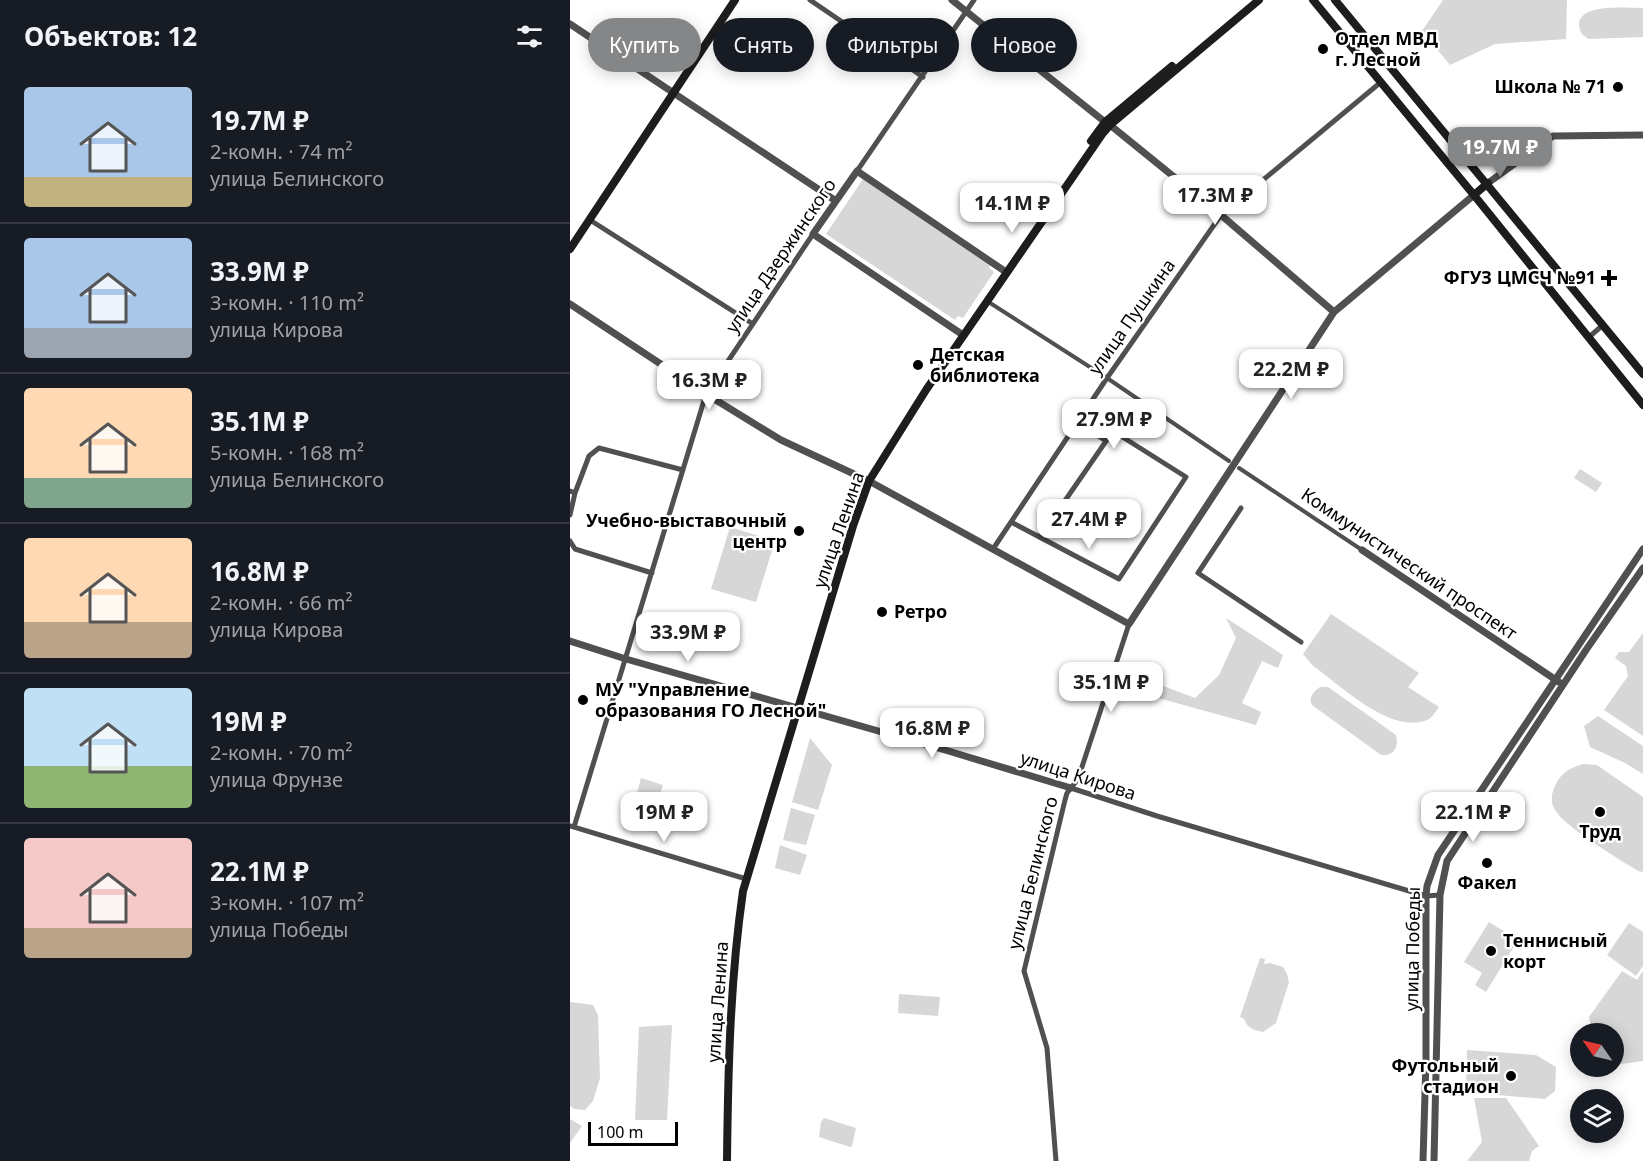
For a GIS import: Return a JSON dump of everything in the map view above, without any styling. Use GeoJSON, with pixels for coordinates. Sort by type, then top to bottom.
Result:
{"type":"FeatureCollection","features":[{"type":"Feature","properties":{"kind":"main road"},"geometry":{"type":"LineString","coordinates":[[570,249],[735,0]]}},
{"type":"Feature","properties":{"kind":"main road"},"geometry":{"type":"LineString","coordinates":[[1175,67],[1252,0]]}},
{"type":"Feature","properties":{"kind":"main road","name":"улица Ленина"},"geometry":{"type":"LineString","coordinates":[[725,1161],[729,1029],[737,933],[745,879],[868,481],[925,389],[1107,124],[1259,0]]}},
{"type":"Feature","properties":{"kind":"main road"},"geometry":{"type":"LineString","coordinates":[[1313,0],[1643,405]]}},
{"type":"Feature","properties":{"kind":"main road"},"geometry":{"type":"LineString","coordinates":[[1335,0],[1643,374]]}},
{"type":"Feature","properties":{"kind":"main road","name":"улица Белинского"},"geometry":{"type":"LineString","coordinates":[[1474,195],[1488,183]]}},
{"type":"Feature","properties":{"kind":"main road"},"geometry":{"type":"LineString","coordinates":[[962,334],[1005,271]]}},
{"type":"Feature","properties":{"kind":"street"},"geometry":{"type":"LineString","coordinates":[[810,0],[923,76]]}},
{"type":"Feature","properties":{"kind":"street"},"geometry":{"type":"LineString","coordinates":[[952,0],[1221,215],[1334,312]]}},
{"type":"Feature","properties":{"kind":"street","name":"улица Дзержинского"},"geometry":{"type":"LineString","coordinates":[[572,826],[626,659],[706,394],[974,0]]}},
{"type":"Feature","properties":{"kind":"street"},"geometry":{"type":"LineString","coordinates":[[570,24],[836,201]]}},
{"type":"Feature","properties":{"kind":"street","name":"улица Пушкина"},"geometry":{"type":"LineString","coordinates":[[993,549],[1107,378],[1221,215],[1381,82]]}},
{"type":"Feature","properties":{"kind":"street","name":"улица Белинского"},"geometry":{"type":"LineString","coordinates":[[1488,183],[1553,136],[1643,135]]}},
{"type":"Feature","properties":{"kind":"street"},"geometry":{"type":"LineString","coordinates":[[856,171],[1005,271]]}},
{"type":"Feature","properties":{"kind":"street","name":"улица Белинского"},"geometry":{"type":"LineString","coordinates":[[1056,1161],[1047,1048],[1024,971],[1065,800],[1078,779],[1129,624],[1334,312],[1474,195]]}},
{"type":"Feature","properties":{"kind":"street"},"geometry":{"type":"LineString","coordinates":[[590,220],[753,324]]}},
{"type":"Feature","properties":{"kind":"street"},"geometry":{"type":"LineString","coordinates":[[813,234],[962,334]]}},
{"type":"Feature","properties":{"kind":"street"},"geometry":{"type":"LineString","coordinates":[[986,301],[1107,378],[1229,461]]}},
{"type":"Feature","properties":{"kind":"street"},"geometry":{"type":"LineString","coordinates":[[570,304],[706,394],[781,440],[868,481],[1129,624]]}},
{"type":"Feature","properties":{"kind":"street"},"geometry":{"type":"LineString","coordinates":[[1589,337],[1603,325]]}},
{"type":"Feature","properties":{"kind":"street"},"geometry":{"type":"LineString","coordinates":[[1078,422],[1106,441]]}},
{"type":"Feature","properties":{"kind":"street"},"geometry":{"type":"LineString","coordinates":[[1011,522],[1119,579],[1186,477],[1113,431],[1040,537]]}},
{"type":"Feature","properties":{"kind":"street"},"geometry":{"type":"LineString","coordinates":[[570,514],[572,492],[589,456],[599,448],[683,471]]}},
{"type":"Feature","properties":{"kind":"street","name":"Коммунистический проспект"},"geometry":{"type":"LineString","coordinates":[[1239,468],[1564,685]]}},
{"type":"Feature","properties":{"kind":"street"},"geometry":{"type":"LineString","coordinates":[[1241,508],[1198,573],[1301,642]]}},
{"type":"Feature","properties":{"kind":"street"},"geometry":{"type":"LineString","coordinates":[[570,542],[574,549],[652,573]]}},
{"type":"Feature","properties":{"kind":"street","name":"улица Победы"},"geometry":{"type":"LineString","coordinates":[[1423,1161],[1426,1076],[1426,896],[1427,886],[1438,855],[1643,549]]}},
{"type":"Feature","properties":{"kind":"street","name":"улица Победы"},"geometry":{"type":"LineString","coordinates":[[1434,1161],[1440,895],[1447,861],[1643,568]]}},
{"type":"Feature","properties":{"kind":"street","name":"улица Кирова"},"geometry":{"type":"LineString","coordinates":[[570,641],[626,659],[797,706],[1426,896],[1440,895]]}},
{"type":"Feature","properties":{"kind":"street"},"geometry":{"type":"LineString","coordinates":[[572,826],[745,879]]}},
{"type":"Feature","properties":{"kind":"shaded area"},"geometry":{"type":"Polygon","coordinates":[[[1443,0],[1567,0],[1566,39],[1495,44],[1450,65],[1422,31],[1443,0]]]}},
{"type":"Feature","properties":{"kind":"shaded area"},"geometry":{"type":"Polygon","coordinates":[[[1643,8],[1643,37],[1589,39],[1580,29],[1581,17],[1595,10],[1643,8]]]}},
{"type":"Feature","properties":{"kind":"shaded area"},"geometry":{"type":"Polygon","coordinates":[[[863,179],[991,264],[989,268],[994,272],[963,318],[958,316],[955,320],[826,234],[863,179]]]}},
{"type":"Feature","properties":{"kind":"shaded area"},"geometry":{"type":"Polygon","coordinates":[[[1580,469],[1602,483],[1596,492],[1574,478],[1580,469]]]}},
{"type":"Feature","properties":{"kind":"shaded area"},"geometry":{"type":"Polygon","coordinates":[[[730,527],[775,541],[756,602],[711,589],[730,527]]]}},
{"type":"Feature","properties":{"kind":"shaded area"},"geometry":{"type":"Polygon","coordinates":[[[1331,614],[1419,673],[1408,687],[1439,707],[1431,718],[1413,723],[1398,721],[1382,714],[1366,706],[1312,665],[1303,654],[1331,614]]]}},
{"type":"Feature","properties":{"kind":"shaded area"},"geometry":{"type":"Polygon","coordinates":[[[1226,618],[1283,655],[1278,668],[1262,661],[1242,703],[1261,712],[1256,725],[1122,688],[1127,663],[1133,663],[1146,668],[1158,684],[1195,698],[1219,675],[1236,638],[1226,618]]]}},
{"type":"Feature","properties":{"kind":"shaded area"},"geometry":{"type":"Polygon","coordinates":[[[1643,633],[1643,736],[1604,710],[1628,676],[1626,666],[1615,658],[1619,652],[1629,652],[1643,633]]]}},
{"type":"Feature","properties":{"kind":"shaded area"},"geometry":{"type":"Polygon","coordinates":[[[1320,687],[1328,687],[1396,735],[1397,743],[1394,750],[1389,754],[1381,755],[1312,705],[1311,697],[1320,687]]]}},
{"type":"Feature","properties":{"kind":"shaded area"},"geometry":{"type":"Polygon","coordinates":[[[1598,716],[1643,746],[1643,774],[1590,747],[1584,726],[1598,716]]]}},
{"type":"Feature","properties":{"kind":"shaded area"},"geometry":{"type":"Polygon","coordinates":[[[810,738],[832,765],[818,810],[792,802],[810,738]]]}},
{"type":"Feature","properties":{"kind":"shaded area","name":"Труд"},"geometry":{"type":"Polygon","coordinates":[[[1583,764],[1597,765],[1643,797],[1643,872],[1638,871],[1579,832],[1568,824],[1554,808],[1552,797],[1557,781],[1566,771],[1583,764]]]}},
{"type":"Feature","properties":{"kind":"shaded area"},"geometry":{"type":"Polygon","coordinates":[[[641,778],[663,785],[654,815],[633,808],[641,778]]]}},
{"type":"Feature","properties":{"kind":"shaded area"},"geometry":{"type":"Polygon","coordinates":[[[791,808],[815,815],[806,845],[783,840],[791,808]]]}},
{"type":"Feature","properties":{"kind":"shaded area"},"geometry":{"type":"Polygon","coordinates":[[[780,845],[807,855],[800,875],[775,868],[780,845]]]}},
{"type":"Feature","properties":{"kind":"shaded area","name":"Теннисный корт"},"geometry":{"type":"Polygon","coordinates":[[[1489,922],[1518,940],[1486,992],[1475,985],[1482,973],[1464,962],[1489,922]]]}},
{"type":"Feature","properties":{"kind":"shaded area"},"geometry":{"type":"Polygon","coordinates":[[[1629,923],[1643,932],[1643,966],[1636,976],[1607,955],[1629,923]]]}},
{"type":"Feature","properties":{"kind":"shaded area"},"geometry":{"type":"Polygon","coordinates":[[[1260,958],[1265,959],[1264,964],[1270,963],[1283,967],[1289,982],[1276,1023],[1263,1032],[1247,1025],[1240,1017],[1260,958]]]}},
{"type":"Feature","properties":{"kind":"shaded area"},"geometry":{"type":"Polygon","coordinates":[[[1622,971],[1637,980],[1643,971],[1643,1061],[1624,1064],[1624,1023],[1590,1023],[1589,1017],[1622,971]]]}},
{"type":"Feature","properties":{"kind":"shaded area"},"geometry":{"type":"Polygon","coordinates":[[[899,994],[940,997],[938,1016],[898,1013],[899,994]]]}},
{"type":"Feature","properties":{"kind":"shaded area"},"geometry":{"type":"Polygon","coordinates":[[[570,1002],[593,1005],[598,1015],[600,1078],[593,1101],[585,1110],[574,1109],[570,1106],[570,1002]]]}},
{"type":"Feature","properties":{"kind":"shaded area"},"geometry":{"type":"Polygon","coordinates":[[[672,1025],[667,1120],[635,1120],[639,1027],[672,1025]]]}},
{"type":"Feature","properties":{"kind":"shaded area","name":"Футольный стадион"},"geometry":{"type":"Polygon","coordinates":[[[1467,1050],[1536,1055],[1556,1067],[1555,1091],[1545,1099],[1474,1093],[1466,1085],[1467,1050]]]}},
{"type":"Feature","properties":{"kind":"shaded area"},"geometry":{"type":"Polygon","coordinates":[[[1474,1098],[1506,1098],[1539,1146],[1532,1151],[1529,1161],[1467,1161],[1482,1142],[1474,1098]]]}},
{"type":"Feature","properties":{"kind":"shaded area"},"geometry":{"type":"Polygon","coordinates":[[[824,1118],[856,1128],[852,1146],[819,1137],[821,1122],[824,1118]]]}},
{"type":"Feature","properties":{"kind":"shaded area"},"geometry":{"type":"Polygon","coordinates":[[[570,1119],[582,1126],[570,1143],[570,1119]]]}},
{"type":"Feature","properties":{"kind":"place","name":"Отдел МВД г. Лесной"},"geometry":{"type":"Point","coordinates":[1323,49]}},
{"type":"Feature","properties":{"kind":"place","name":"Школа № 71"},"geometry":{"type":"Point","coordinates":[1618,87]}},
{"type":"Feature","properties":{"kind":"place","name":"ФГУЗ ЦМСЧ №91"},"geometry":{"type":"Point","coordinates":[1609,278]}},
{"type":"Feature","properties":{"kind":"place","name":"Детская библиотека"},"geometry":{"type":"Point","coordinates":[918,365]}},
{"type":"Feature","properties":{"kind":"place","name":"Учебно-выставочный центр"},"geometry":{"type":"Point","coordinates":[799,531]}},
{"type":"Feature","properties":{"kind":"place","name":"Ретро"},"geometry":{"type":"Point","coordinates":[882,612]}},
{"type":"Feature","properties":{"kind":"place","name":"МУ \"Управление образования ГО Лесной\""},"geometry":{"type":"Point","coordinates":[583,700]}},
{"type":"Feature","properties":{"kind":"place","name":"Труд"},"geometry":{"type":"Point","coordinates":[1600,812]}},
{"type":"Feature","properties":{"kind":"place","name":"Факел"},"geometry":{"type":"Point","coordinates":[1487,863]}},
{"type":"Feature","properties":{"kind":"place","name":"Теннисный корт"},"geometry":{"type":"Point","coordinates":[1491,951]}},
{"type":"Feature","properties":{"kind":"place","name":"Футольный стадион"},"geometry":{"type":"Point","coordinates":[1511,1076]}}]}
